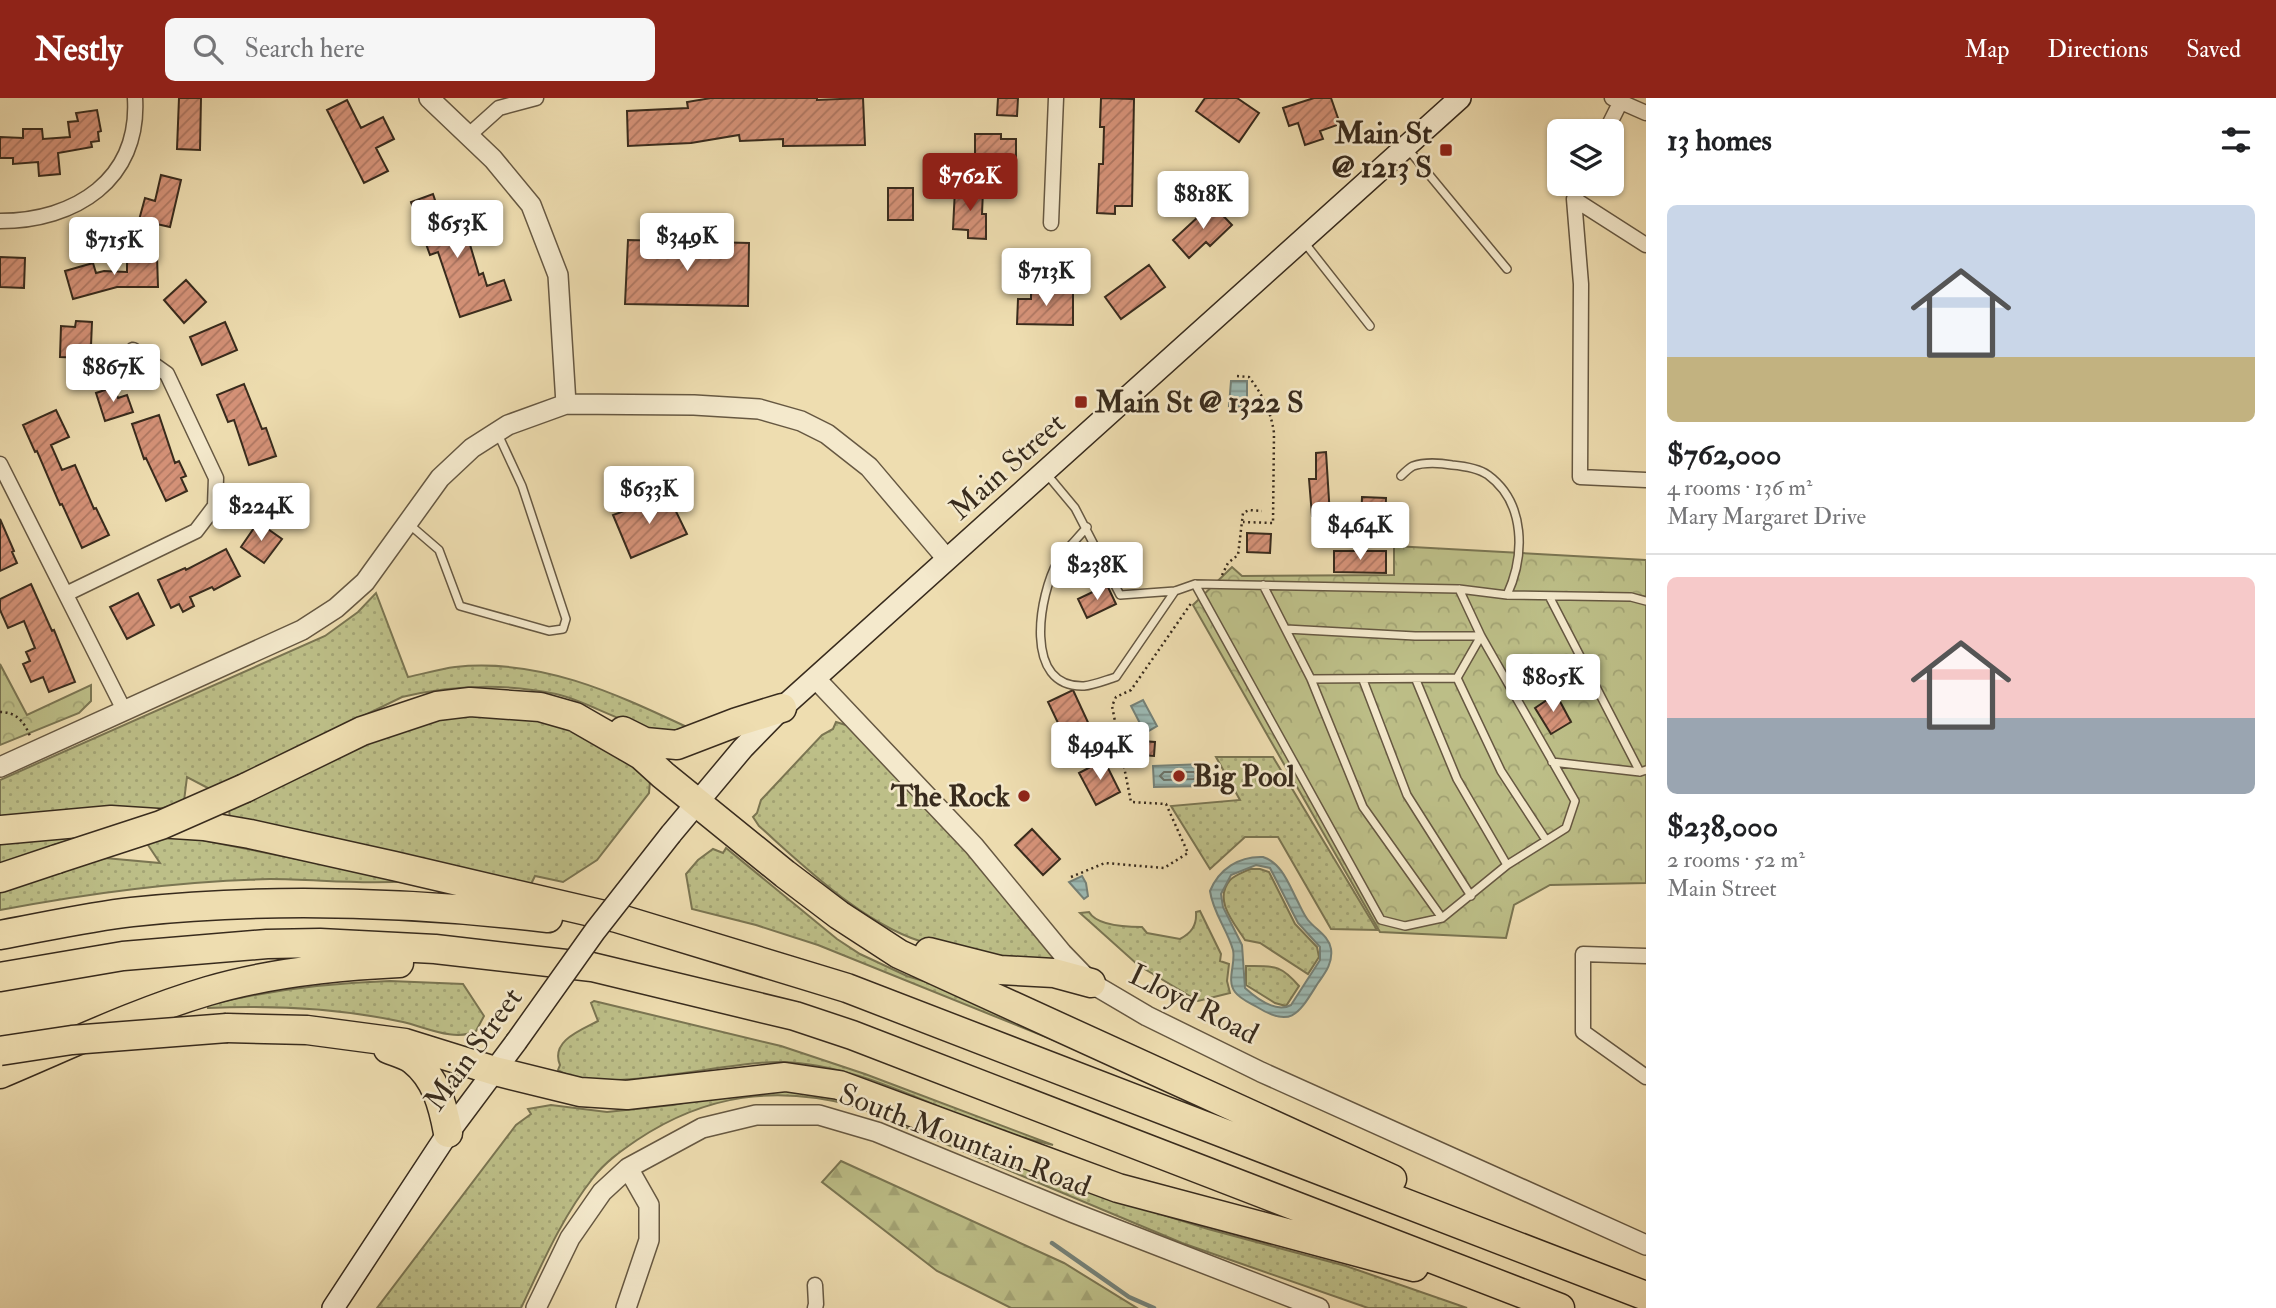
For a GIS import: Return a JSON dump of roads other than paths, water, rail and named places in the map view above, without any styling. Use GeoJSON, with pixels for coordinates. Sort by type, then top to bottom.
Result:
{"type":"FeatureCollection","features":[{"type":"Feature","properties":{"kind":"highway"},"geometry":{"type":"LineString","coordinates":[[0,878],[161,825],[362,731],[437,706],[470,702],[540,707],[585,722],[641,755],[839,915],[899,954],[1610,1282]]}},
{"type":"Feature","properties":{"kind":"highway"},"geometry":{"type":"LineString","coordinates":[[585,722],[608,724],[645,741],[677,745],[782,708]]}},
{"type":"Feature","properties":{"kind":"highway"},"geometry":{"type":"LineString","coordinates":[[0,830],[111,820],[204,826],[617,918],[847,988],[1646,1296]]}},
{"type":"Feature","properties":{"kind":"highway"},"geometry":{"type":"LineString","coordinates":[[0,935],[131,912],[288,902],[462,908],[549,918],[699,945]]}},
{"type":"Feature","properties":{"kind":"highway"},"geometry":{"type":"LineString","coordinates":[[884,942],[1000,970],[1054,973],[1091,983]]}},
{"type":"Feature","properties":{"kind":"highway"},"geometry":{"type":"LineString","coordinates":[[0,977],[123,956],[267,944],[320,943],[495,955],[592,967],[796,1016],[852,1035],[1560,1308]]}},
{"type":"Feature","properties":{"kind":"highway"},"geometry":{"type":"LineString","coordinates":[[0,1074],[172,1002],[211,990],[322,969],[434,963],[527,970],[609,981],[655,982]]}},
{"type":"Feature","properties":{"kind":"highway"},"geometry":{"type":"LineString","coordinates":[[0,1051],[72,1040],[226,1028],[307,1030],[405,1043],[495,1070],[580,1091],[628,1095],[785,1077],[839,1085],[1118,1188],[1433,1272],[1536,1308]]}},
{"type":"Feature","properties":{"kind":"highway"},"geometry":{"type":"LineString","coordinates":[[360,1037],[412,1059],[432,1081],[443,1105],[448,1133]]}},
{"type":"Feature","properties":{"kind":"main road","name":"Main Street"},"geometry":{"type":"LineString","coordinates":[[333,1308],[448,1133],[595,931],[696,802],[782,708],[1460,98]]}},
{"type":"Feature","properties":{"kind":"street"},"geometry":{"type":"LineString","coordinates":[[0,221],[17,221],[59,211],[89,199],[104,186],[132,141],[135,98]]}},
{"type":"Feature","properties":{"kind":"street"},"geometry":{"type":"LineString","coordinates":[[429,98],[469,135],[531,205],[558,275],[566,404]]}},
{"type":"Feature","properties":{"kind":"street"},"geometry":{"type":"LineString","coordinates":[[469,135],[499,107],[537,98]]}},
{"type":"Feature","properties":{"kind":"street"},"geometry":{"type":"LineString","coordinates":[[1051,223],[1056,98]]}},
{"type":"Feature","properties":{"kind":"street"},"geometry":{"type":"LineString","coordinates":[[1610,119],[1616,100],[1646,113]]}},
{"type":"Feature","properties":{"kind":"street"},"geometry":{"type":"LineString","coordinates":[[1576,196],[1581,284],[1580,477],[1646,480]]}},
{"type":"Feature","properties":{"kind":"street"},"geometry":{"type":"LineString","coordinates":[[1574,199],[1646,245]]}},
{"type":"Feature","properties":{"kind":"street"},"geometry":{"type":"LineString","coordinates":[[66,594],[196,531],[215,506],[216,478],[167,374],[133,350]]}},
{"type":"Feature","properties":{"kind":"street"},"geometry":{"type":"LineString","coordinates":[[0,767],[125,712],[314,623],[365,582],[440,478],[472,448],[508,425],[566,404],[731,407],[759,410],[800,421],[827,435],[869,467],[947,559]]}},
{"type":"Feature","properties":{"kind":"street"},"geometry":{"type":"LineString","coordinates":[[0,464],[125,712]]}},
{"type":"Feature","properties":{"kind":"street","name":"Lloyd Road"},"geometry":{"type":"LineString","coordinates":[[815,678],[974,846],[1062,953],[1091,983],[1147,1016],[1261,1072],[1646,1242]]}},
{"type":"Feature","properties":{"kind":"street"},"geometry":{"type":"LineString","coordinates":[[1646,956],[1584,954],[1583,1032],[1646,1077]]}},
{"type":"Feature","properties":{"kind":"street","name":"South Mountain Road"},"geometry":{"type":"LineString","coordinates":[[536,1308],[570,1238],[601,1192],[628,1168],[702,1128],[756,1115],[819,1115],[877,1132],[1074,1213],[1319,1308]]}},
{"type":"Feature","properties":{"kind":"street"},"geometry":{"type":"LineString","coordinates":[[626,1308],[649,1240],[649,1205],[628,1168]]}},
{"type":"Feature","properties":{"kind":"street"},"geometry":{"type":"LineString","coordinates":[[815,1285],[815,1308]]}},
{"type":"Feature","properties":{"kind":"lane"},"geometry":{"type":"LineString","coordinates":[[1405,147],[1507,269]]}},
{"type":"Feature","properties":{"kind":"lane"},"geometry":{"type":"LineString","coordinates":[[1303,241],[1370,326]]}},
{"type":"Feature","properties":{"kind":"lane"},"geometry":{"type":"LineString","coordinates":[[408,523],[439,550],[460,606],[549,631],[563,629],[566,619],[522,486],[496,432]]}},
{"type":"Feature","properties":{"kind":"lane"},"geometry":{"type":"LineString","coordinates":[[1401,476],[1413,466],[1440,463],[1486,473],[1503,490],[1514,508],[1519,539],[1519,561],[1507,595]]}},
{"type":"Feature","properties":{"kind":"lane"},"geometry":{"type":"LineString","coordinates":[[1045,472],[1087,527],[1120,595],[1175,591],[1199,586],[1263,585],[1459,589],[1507,595],[1631,597],[1646,601]]}},
{"type":"Feature","properties":{"kind":"lane"},"geometry":{"type":"LineString","coordinates":[[1087,527],[1059,560],[1047,586],[1043,610],[1040,637],[1045,665],[1062,681],[1083,686],[1116,677],[1175,591]]}},
{"type":"Feature","properties":{"kind":"lane"},"geometry":{"type":"LineString","coordinates":[[1263,585],[1311,678],[1363,807],[1442,918]]}},
{"type":"Feature","properties":{"kind":"lane"},"geometry":{"type":"LineString","coordinates":[[1199,586],[1381,920],[1405,926],[1442,918],[1507,865],[1566,828],[1575,801],[1481,636],[1459,589]]}},
{"type":"Feature","properties":{"kind":"lane"},"geometry":{"type":"LineString","coordinates":[[1549,596],[1643,771]]}},
{"type":"Feature","properties":{"kind":"lane"},"geometry":{"type":"LineString","coordinates":[[1286,629],[1415,636],[1481,636]]}},
{"type":"Feature","properties":{"kind":"lane"},"geometry":{"type":"LineString","coordinates":[[1457,678],[1481,636]]}},
{"type":"Feature","properties":{"kind":"lane"},"geometry":{"type":"LineString","coordinates":[[1311,678],[1457,678]]}},
{"type":"Feature","properties":{"kind":"lane"},"geometry":{"type":"LineString","coordinates":[[1457,678],[1501,771],[1546,840]]}},
{"type":"Feature","properties":{"kind":"lane"},"geometry":{"type":"LineString","coordinates":[[1363,680],[1407,795],[1471,896]]}},
{"type":"Feature","properties":{"kind":"lane"},"geometry":{"type":"LineString","coordinates":[[1416,680],[1457,779],[1507,865]]}},
{"type":"Feature","properties":{"kind":"lane"},"geometry":{"type":"LineString","coordinates":[[1552,762],[1643,771]]}},
{"type":"Feature","properties":{"kind":"water"},"geometry":{"type":"Polygon","coordinates":[[[1231,381],[1247,381],[1247,407],[1229,406],[1231,381]]]}},
{"type":"Feature","properties":{"kind":"water"},"geometry":{"type":"Polygon","coordinates":[[[1143,700],[1157,726],[1145,733],[1131,706],[1143,700]]]}},
{"type":"Feature","properties":{"kind":"water","name":"Big Pool"},"geometry":{"type":"Polygon","coordinates":[[[1204,764],[1205,786],[1154,787],[1153,766],[1204,764]]]}},
{"type":"Feature","properties":{"kind":"water"},"geometry":{"type":"Polygon","coordinates":[[[1254,857],[1270,860],[1280,869],[1305,916],[1330,944],[1330,963],[1323,975],[1300,1010],[1287,1017],[1269,1014],[1235,992],[1231,982],[1233,950],[1210,891],[1224,870],[1254,857]],[[1256,865],[1231,875],[1221,894],[1223,907],[1242,945],[1245,988],[1266,1003],[1285,1007],[1291,1005],[1320,960],[1320,947],[1298,923],[1270,868],[1256,865]]]}},
{"type":"Feature","properties":{"kind":"water"},"geometry":{"type":"Polygon","coordinates":[[[1082,876],[1088,896],[1084,899],[1069,882],[1082,876]]]}},
{"type":"Feature","properties":{"kind":"waterway"},"geometry":{"type":"LineString","coordinates":[[1052,1243],[1129,1297],[1154,1308]]}},
{"type":"Feature","properties":{"kind":"place","name":"Main St @ 1213 S"},"geometry":{"type":"Point","coordinates":[1446,150]}},
{"type":"Feature","properties":{"kind":"place","name":"Main St @ 1322 S"},"geometry":{"type":"Point","coordinates":[1081,402]}},
{"type":"Feature","properties":{"kind":"place","name":"Big Pool"},"geometry":{"type":"Point","coordinates":[1179,776]}},
{"type":"Feature","properties":{"kind":"place","name":"The Rock"},"geometry":{"type":"Point","coordinates":[1024,796]}}]}
